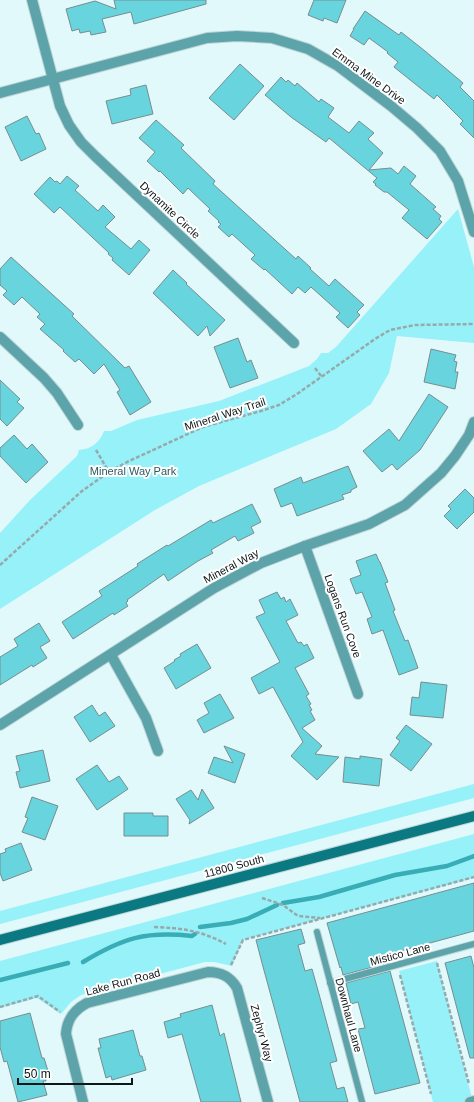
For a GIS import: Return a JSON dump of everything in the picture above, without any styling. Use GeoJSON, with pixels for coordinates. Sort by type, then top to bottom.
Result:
{"type":"FeatureCollection","features":[{"type":"Feature","properties":{"kind":"main road","name":"11800 South"},"geometry":{"type":"LineString","coordinates":[[0,940],[474,816]]}},
{"type":"Feature","properties":{"kind":"street","name":"Dynamite Circle"},"geometry":{"type":"LineString","coordinates":[[32,0],[60,106],[69,125],[95,156],[294,343]]}},
{"type":"Feature","properties":{"kind":"street","name":"Emma Mine Drive"},"geometry":{"type":"LineString","coordinates":[[0,93],[207,38],[238,36],[272,38],[308,49],[338,66],[392,106],[417,128],[440,151],[458,182],[474,232]]}},
{"type":"Feature","properties":{"kind":"street"},"geometry":{"type":"LineString","coordinates":[[0,337],[44,378],[57,393],[78,424]]}},
{"type":"Feature","properties":{"kind":"street"},"geometry":{"type":"LineString","coordinates":[[471,437],[474,422]]}},
{"type":"Feature","properties":{"kind":"street","name":"Mineral Way"},"geometry":{"type":"LineString","coordinates":[[0,725],[214,588],[261,563],[369,524],[405,505],[441,473],[471,437]]}},
{"type":"Feature","properties":{"kind":"street","name":"Logans Run Cove"},"geometry":{"type":"LineString","coordinates":[[305,546],[358,694]]}},
{"type":"Feature","properties":{"kind":"street"},"geometry":{"type":"LineString","coordinates":[[111,655],[146,718],[158,751]]}},
{"type":"Feature","properties":{"kind":"street","name":"Lake Run Road"},"geometry":{"type":"LineString","coordinates":[[83,1102],[66,1034],[70,1018],[77,1009],[87,1003],[202,972],[214,972],[226,975]]}},
{"type":"Feature","properties":{"kind":"street","name":"Zephyr Way"},"geometry":{"type":"LineString","coordinates":[[226,975],[234,983],[239,993],[268,1102]]}},
{"type":"Feature","properties":{"kind":"street"},"geometry":{"type":"LineString","coordinates":[[470,1102],[474,1101]]}},
{"type":"Feature","properties":{"kind":"lane","name":"Downhaul Lane"},"geometry":{"type":"LineString","coordinates":[[317,932],[362,1102]]}},
{"type":"Feature","properties":{"kind":"lane","name":"Mistico Lane"},"geometry":{"type":"LineString","coordinates":[[330,983],[474,944]]}},
{"type":"Feature","properties":{"kind":"path","name":"Mineral Way Trail"},"geometry":{"type":"LineString","coordinates":[[0,565],[76,496],[109,472],[203,427],[261,412],[275,406],[297,394],[375,339],[396,328],[415,325],[474,324]]}},
{"type":"Feature","properties":{"kind":"path"},"geometry":{"type":"LineString","coordinates":[[315,368],[322,377]]}},
{"type":"Feature","properties":{"kind":"path"},"geometry":{"type":"LineString","coordinates":[[96,450],[109,472]]}},
{"type":"Feature","properties":{"kind":"path"},"geometry":{"type":"LineString","coordinates":[[231,965],[243,940],[474,877]]}},
{"type":"Feature","properties":{"kind":"path"},"geometry":{"type":"LineString","coordinates":[[262,898],[283,905],[298,916],[322,918]]}},
{"type":"Feature","properties":{"kind":"path"},"geometry":{"type":"LineString","coordinates":[[154,928],[188,929],[211,936],[226,944]]}},
{"type":"Feature","properties":{"kind":"path"},"geometry":{"type":"LineString","coordinates":[[435,955],[469,1084]]}},
{"type":"Feature","properties":{"kind":"path"},"geometry":{"type":"LineString","coordinates":[[398,965],[431,1094]]}},
{"type":"Feature","properties":{"kind":"path"},"geometry":{"type":"LineString","coordinates":[[0,1007],[38,996],[60,1012]]}},
{"type":"Feature","properties":{"kind":"green space","name":"Mineral Way Park"},"geometry":{"type":"Polygon","coordinates":[[[458,209],[474,267],[474,343],[397,336],[389,373],[371,404],[336,429],[199,486],[155,510],[0,609],[0,533],[30,500],[77,456],[79,450],[88,448],[98,442],[104,431],[111,431],[137,420],[219,401],[309,366],[321,353],[328,353],[336,347],[458,209]]]}},
{"type":"Feature","properties":{"kind":"green space"},"geometry":{"type":"Polygon","coordinates":[[[474,784],[474,798],[0,924],[0,911],[474,784]]]}},
{"type":"Feature","properties":{"kind":"green space"},"geometry":{"type":"Polygon","coordinates":[[[474,834],[474,878],[243,940],[232,966],[214,962],[205,962],[81,995],[71,1002],[61,1014],[37,998],[0,1008],[0,961],[474,834]]]}},
{"type":"Feature","properties":{"kind":"green space"},"geometry":{"type":"Polygon","coordinates":[[[437,961],[473,1102],[433,1102],[399,971],[437,961]]]}},
{"type":"Feature","properties":{"kind":"building"},"geometry":{"type":"Polygon","coordinates":[[[114,0],[206,0],[206,4],[134,24],[131,12],[102,19],[106,32],[91,35],[90,31],[80,33],[79,29],[72,31],[66,9],[95,1],[116,9],[114,0]]]}},
{"type":"Feature","properties":{"kind":"building"},"geometry":{"type":"Polygon","coordinates":[[[314,0],[346,0],[337,23],[324,18],[323,21],[308,15],[314,0]]]}},
{"type":"Feature","properties":{"kind":"building"},"geometry":{"type":"Polygon","coordinates":[[[365,11],[399,35],[401,32],[463,83],[460,87],[474,101],[474,138],[460,124],[463,121],[437,95],[434,99],[394,67],[398,62],[387,53],[388,52],[369,38],[364,45],[350,36],[365,11]]]}},
{"type":"Feature","properties":{"kind":"building"},"geometry":{"type":"Polygon","coordinates":[[[240,64],[264,86],[234,120],[209,98],[240,64]]]}},
{"type":"Feature","properties":{"kind":"building"},"geometry":{"type":"Polygon","coordinates":[[[281,77],[286,82],[288,80],[295,86],[297,83],[319,102],[321,99],[334,108],[328,117],[349,133],[359,121],[374,133],[368,139],[383,153],[369,170],[391,168],[398,174],[404,166],[416,176],[410,184],[436,207],[433,209],[441,216],[439,219],[442,222],[427,239],[402,218],[409,210],[387,192],[384,192],[375,185],[376,184],[373,182],[377,178],[329,138],[326,142],[291,117],[265,95],[281,77]]]}},
{"type":"Feature","properties":{"kind":"building"},"geometry":{"type":"Polygon","coordinates":[[[146,85],[153,114],[112,124],[106,101],[131,95],[130,89],[146,85]]]}},
{"type":"Feature","properties":{"kind":"building"},"geometry":{"type":"Polygon","coordinates":[[[27,116],[36,134],[39,133],[46,149],[21,161],[5,127],[27,116]]]}},
{"type":"Feature","properties":{"kind":"building"},"geometry":{"type":"Polygon","coordinates":[[[156,120],[184,145],[181,148],[215,181],[213,184],[296,259],[298,256],[329,286],[335,279],[364,305],[357,312],[360,315],[348,328],[336,317],[340,313],[311,287],[305,293],[298,287],[292,294],[265,269],[264,270],[251,259],[255,255],[232,234],[229,237],[218,227],[221,224],[208,211],[210,209],[188,188],[183,194],[160,171],[159,172],[147,161],[155,152],[139,138],[156,120]]]}},
{"type":"Feature","properties":{"kind":"building"},"geometry":{"type":"Polygon","coordinates":[[[67,176],[79,186],[75,190],[98,211],[103,205],[115,217],[105,227],[131,249],[139,240],[150,250],[129,275],[112,260],[113,258],[108,254],[109,253],[60,207],[54,213],[34,194],[50,177],[55,182],[57,181],[60,184],[67,176]]]}},
{"type":"Feature","properties":{"kind":"building"},"geometry":{"type":"Polygon","coordinates":[[[11,257],[74,314],[72,316],[125,368],[129,366],[151,402],[130,415],[117,392],[120,390],[104,364],[94,374],[79,359],[75,362],[40,329],[45,324],[37,317],[40,314],[22,297],[14,305],[3,295],[7,291],[0,285],[0,269],[11,257]]]}},
{"type":"Feature","properties":{"kind":"building"},"geometry":{"type":"Polygon","coordinates":[[[173,270],[225,320],[210,336],[207,326],[198,336],[153,293],[173,270]]]}},
{"type":"Feature","properties":{"kind":"building"},"geometry":{"type":"Polygon","coordinates":[[[238,338],[247,362],[251,360],[258,378],[230,388],[214,347],[238,338]]]}},
{"type":"Feature","properties":{"kind":"building"},"geometry":{"type":"Polygon","coordinates":[[[431,349],[456,355],[454,361],[457,362],[455,372],[458,372],[455,389],[424,382],[431,349]]]}},
{"type":"Feature","properties":{"kind":"building"},"geometry":{"type":"Polygon","coordinates":[[[0,380],[20,399],[17,402],[24,408],[7,426],[0,419],[0,380]]]}},
{"type":"Feature","properties":{"kind":"building"},"geometry":{"type":"Polygon","coordinates":[[[429,394],[448,407],[420,450],[397,470],[392,464],[382,472],[363,451],[389,429],[399,441],[429,394]]]}},
{"type":"Feature","properties":{"kind":"building"},"geometry":{"type":"Polygon","coordinates":[[[14,435],[27,449],[32,444],[48,462],[26,483],[0,456],[0,448],[14,435]]]}},
{"type":"Feature","properties":{"kind":"building"},"geometry":{"type":"Polygon","coordinates":[[[348,466],[357,487],[351,490],[351,492],[342,495],[344,499],[297,516],[292,503],[281,507],[274,489],[301,477],[303,483],[348,466]]]}},
{"type":"Feature","properties":{"kind":"building"},"geometry":{"type":"Polygon","coordinates":[[[465,489],[474,498],[474,512],[457,529],[444,516],[451,509],[448,506],[465,489]]]}},
{"type":"Feature","properties":{"kind":"building"},"geometry":{"type":"Polygon","coordinates":[[[252,504],[261,522],[251,527],[254,533],[238,541],[235,536],[211,550],[213,553],[168,581],[164,574],[127,600],[128,601],[126,603],[128,606],[114,615],[113,613],[73,639],[62,622],[102,596],[99,591],[167,545],[168,546],[211,520],[213,523],[252,504]]]}},
{"type":"Feature","properties":{"kind":"building"},"geometry":{"type":"Polygon","coordinates":[[[376,554],[388,582],[385,583],[395,610],[393,611],[405,641],[408,640],[418,668],[399,675],[383,630],[372,634],[367,619],[372,617],[362,592],[356,594],[350,579],[361,575],[356,561],[376,554]]]}},
{"type":"Feature","properties":{"kind":"building"},"geometry":{"type":"Polygon","coordinates":[[[277,592],[281,599],[284,597],[286,602],[290,599],[298,615],[286,621],[298,643],[301,642],[304,646],[307,644],[314,658],[295,668],[309,694],[306,696],[311,704],[309,705],[312,710],[310,711],[315,720],[302,728],[322,746],[315,754],[339,757],[317,780],[291,756],[303,742],[273,687],[259,694],[251,678],[280,662],[256,617],[265,613],[259,600],[277,592]]]}},
{"type":"Feature","properties":{"kind":"building"},"geometry":{"type":"Polygon","coordinates":[[[39,623],[50,641],[40,647],[47,658],[33,667],[32,665],[0,685],[0,657],[18,646],[14,639],[39,623]]]}},
{"type":"Feature","properties":{"kind":"building"},"geometry":{"type":"Polygon","coordinates":[[[197,644],[211,668],[176,689],[164,668],[181,656],[180,654],[197,644]]]}},
{"type":"Feature","properties":{"kind":"building"},"geometry":{"type":"Polygon","coordinates":[[[421,682],[447,685],[443,718],[410,715],[412,697],[419,698],[421,682]]]}},
{"type":"Feature","properties":{"kind":"building"},"geometry":{"type":"Polygon","coordinates":[[[220,694],[234,718],[204,733],[197,720],[209,713],[204,703],[220,694]]]}},
{"type":"Feature","properties":{"kind":"building"},"geometry":{"type":"Polygon","coordinates":[[[92,705],[99,716],[105,712],[115,726],[90,742],[74,717],[92,705]]]}},
{"type":"Feature","properties":{"kind":"building"},"geometry":{"type":"Polygon","coordinates":[[[406,725],[432,744],[411,771],[390,755],[400,741],[396,738],[406,725]]]}},
{"type":"Feature","properties":{"kind":"building"},"geometry":{"type":"Polygon","coordinates":[[[224,746],[245,754],[235,783],[208,773],[214,757],[233,763],[224,746]]]}},
{"type":"Feature","properties":{"kind":"building"},"geometry":{"type":"Polygon","coordinates":[[[43,750],[50,781],[20,788],[16,772],[20,771],[16,756],[43,750]]]}},
{"type":"Feature","properties":{"kind":"building"},"geometry":{"type":"Polygon","coordinates":[[[360,756],[382,759],[379,786],[343,782],[345,757],[360,759],[360,756]]]}},
{"type":"Feature","properties":{"kind":"building"},"geometry":{"type":"Polygon","coordinates":[[[97,765],[109,782],[119,776],[128,789],[97,810],[76,779],[97,765]]]}},
{"type":"Feature","properties":{"kind":"building"},"geometry":{"type":"Polygon","coordinates":[[[202,789],[214,808],[189,824],[190,820],[176,799],[191,790],[198,800],[202,789]]]}},
{"type":"Feature","properties":{"kind":"building"},"geometry":{"type":"Polygon","coordinates":[[[32,797],[58,806],[45,840],[22,832],[28,818],[25,817],[32,797]]]}},
{"type":"Feature","properties":{"kind":"building"},"geometry":{"type":"Polygon","coordinates":[[[124,813],[153,813],[153,816],[168,816],[168,836],[124,836],[124,813]]]}},
{"type":"Feature","properties":{"kind":"building"},"geometry":{"type":"Polygon","coordinates":[[[21,843],[32,870],[3,881],[0,873],[0,854],[6,852],[5,849],[21,843]]]}},
{"type":"Feature","properties":{"kind":"building"},"geometry":{"type":"Polygon","coordinates":[[[474,883],[474,931],[386,955],[388,963],[343,975],[327,923],[474,883]]]}},
{"type":"Feature","properties":{"kind":"building"},"geometry":{"type":"Polygon","coordinates":[[[301,929],[305,943],[298,945],[305,971],[312,969],[319,994],[337,1061],[330,1063],[337,1089],[344,1087],[348,1102],[300,1102],[262,963],[256,940],[301,929]]]}},
{"type":"Feature","properties":{"kind":"building"},"geometry":{"type":"Polygon","coordinates":[[[471,956],[474,968],[474,1058],[470,1058],[445,963],[471,956]]]}},
{"type":"Feature","properties":{"kind":"building"},"geometry":{"type":"Polygon","coordinates":[[[390,971],[420,1083],[375,1094],[358,1029],[365,1028],[358,1002],[351,1004],[346,983],[390,971]]]}},
{"type":"Feature","properties":{"kind":"building"},"geometry":{"type":"Polygon","coordinates":[[[212,1005],[220,1036],[224,1033],[241,1102],[201,1102],[182,1034],[168,1038],[164,1022],[181,1017],[180,1014],[212,1005]]]}},
{"type":"Feature","properties":{"kind":"building"},"geometry":{"type":"Polygon","coordinates":[[[30,1013],[42,1058],[44,1058],[48,1071],[44,1073],[46,1081],[43,1081],[47,1095],[18,1102],[7,1061],[4,1062],[0,1047],[0,1021],[30,1013]]]}},
{"type":"Feature","properties":{"kind":"building"},"geometry":{"type":"Polygon","coordinates":[[[133,1030],[140,1056],[142,1056],[146,1070],[112,1080],[111,1076],[106,1078],[98,1048],[101,1048],[99,1039],[133,1030]]]}},
{"type":"Feature","properties":{"kind":"waterway"},"geometry":{"type":"LineString","coordinates":[[283,903],[319,897],[395,875],[447,866],[474,856]]}},
{"type":"Feature","properties":{"kind":"waterway"},"geometry":{"type":"LineString","coordinates":[[200,927],[231,923],[247,919],[277,905]]}},
{"type":"Feature","properties":{"kind":"waterway"},"geometry":{"type":"LineString","coordinates":[[83,962],[110,947],[135,938],[161,935],[192,936],[195,934]]}},
{"type":"Feature","properties":{"kind":"waterway"},"geometry":{"type":"LineString","coordinates":[[0,980],[68,963]]}}]}
